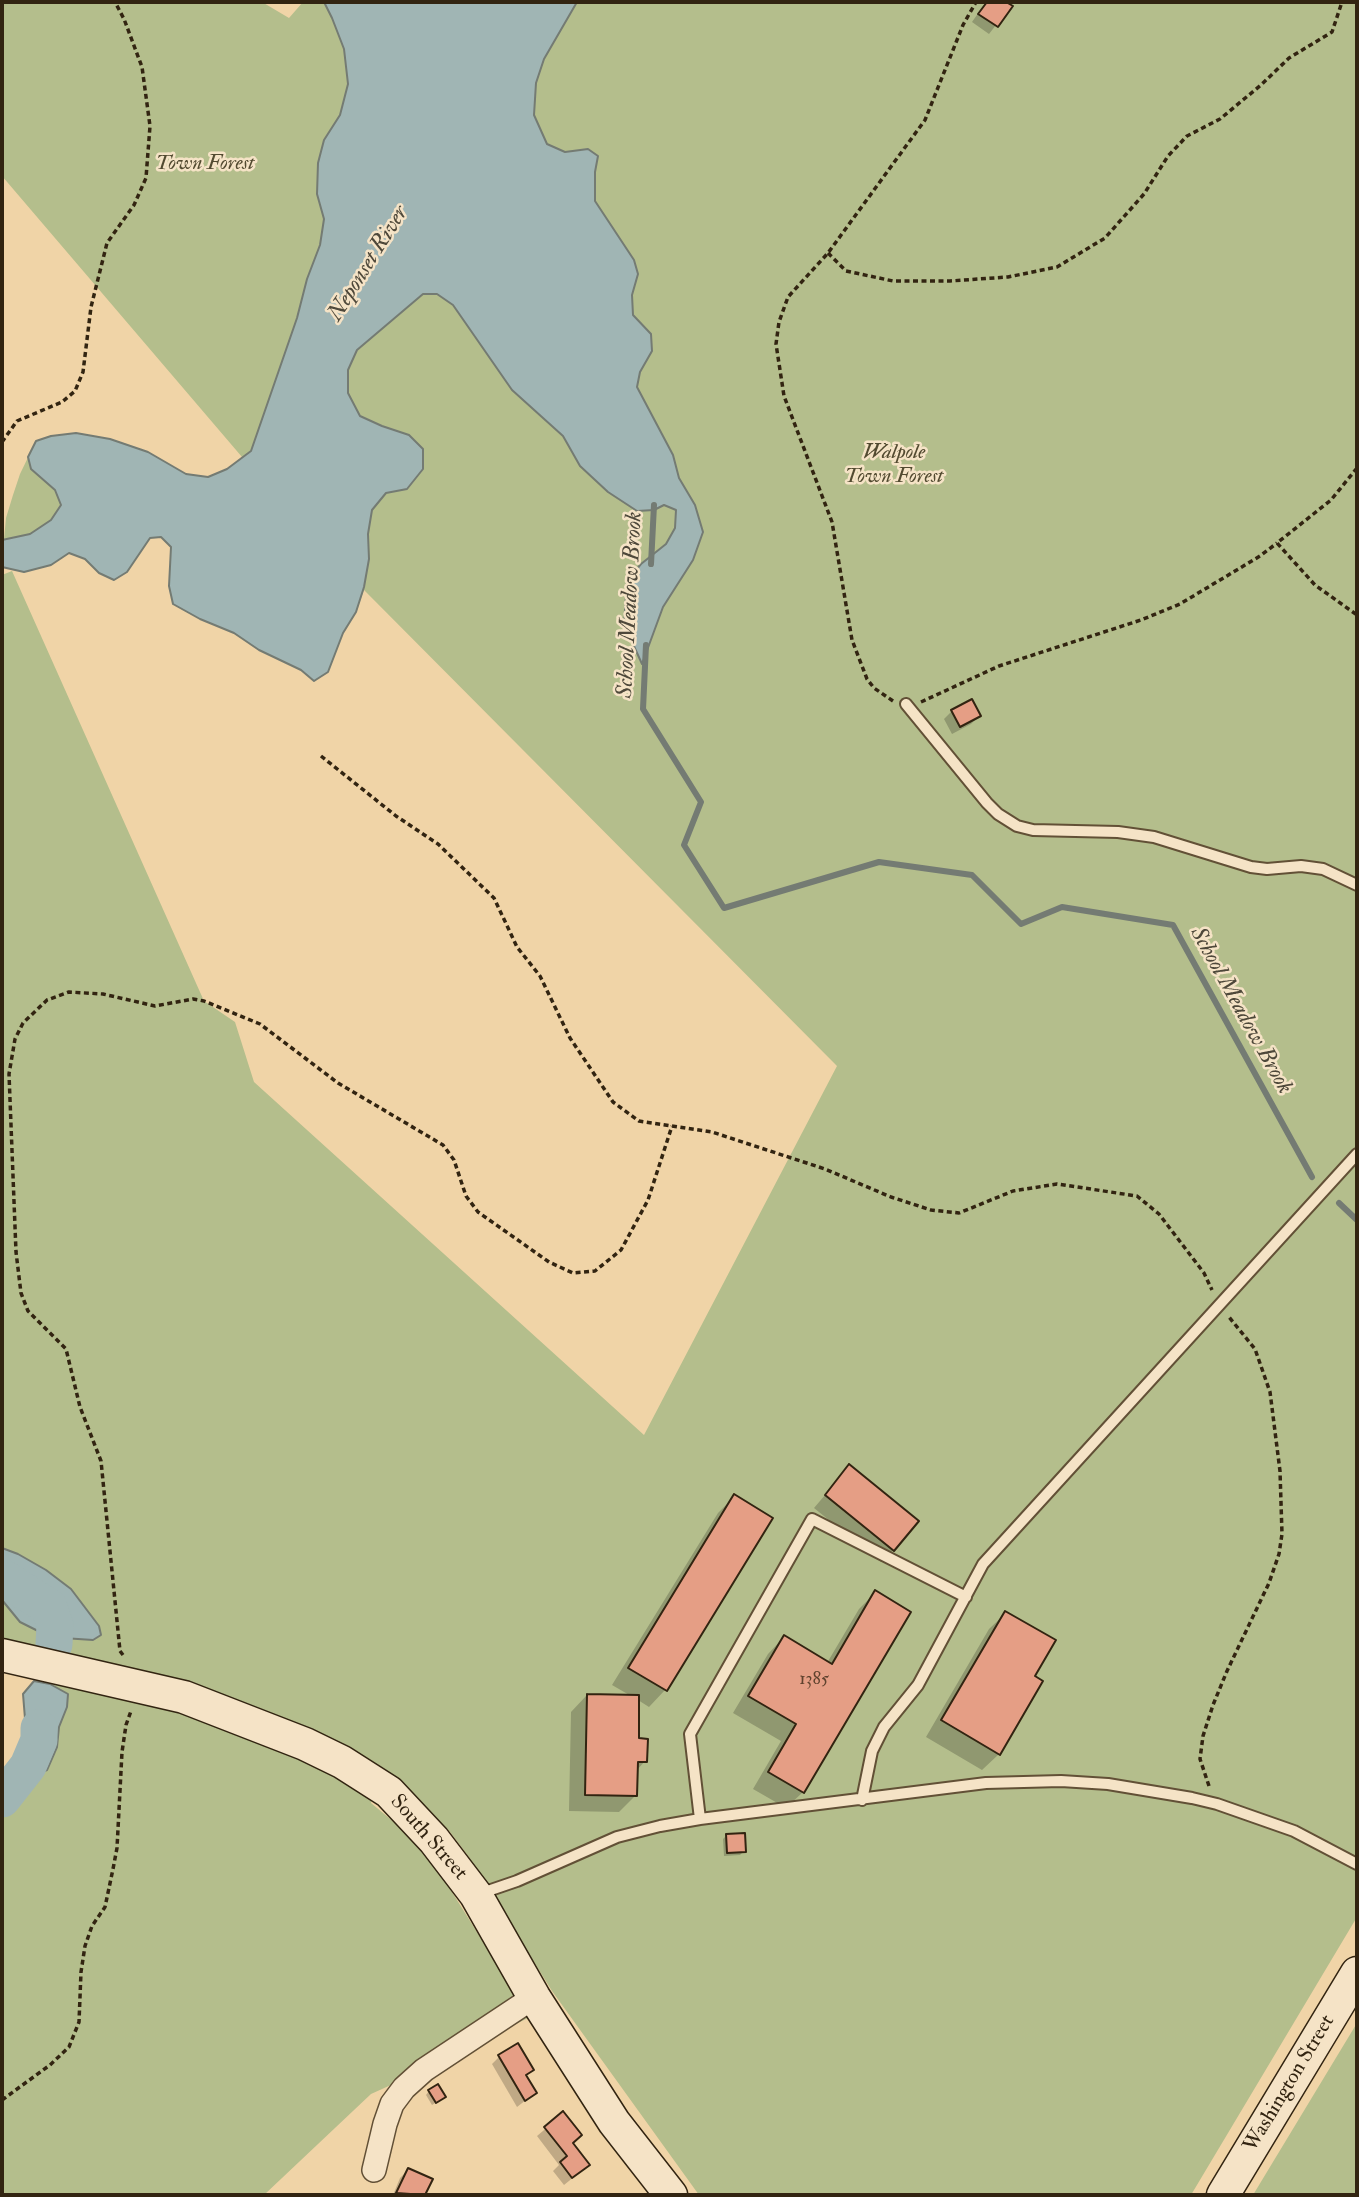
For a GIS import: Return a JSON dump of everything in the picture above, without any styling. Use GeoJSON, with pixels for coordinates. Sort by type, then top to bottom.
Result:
{"type":"FeatureCollection","features":[{"type":"Feature","properties":{"kind":"street","name":"South Street"},"geometry":{"type":"LineString","coordinates":[[2,1655],[184,1697],[267,1728],[342,1762],[389,1792],[434,1840],[476,1895],[534,1997],[614,2122],[671,2195]]}},
{"type":"Feature","properties":{"kind":"street","name":"Washington Street"},"geometry":{"type":"LineString","coordinates":[[1223,2195],[1357,1973]]}},
{"type":"Feature","properties":{"kind":"street"},"geometry":{"type":"LineString","coordinates":[[374,2170],[392,2104],[404,2088],[424,2070],[534,1997]]}},
{"type":"Feature","properties":{"kind":"lane"},"geometry":{"type":"LineString","coordinates":[[905,704],[981,796],[998,814],[1017,826],[1033,830],[1118,832],[1154,836],[1251,867],[1267,869],[1301,866],[1323,869],[1357,885]]}},
{"type":"Feature","properties":{"kind":"lane"},"geometry":{"type":"LineString","coordinates":[[862,1800],[872,1751],[884,1727],[918,1685],[983,1564],[1357,1154]]}},
{"type":"Feature","properties":{"kind":"lane"},"geometry":{"type":"LineString","coordinates":[[700,1819],[690,1734],[812,1519],[966,1597]]}},
{"type":"Feature","properties":{"kind":"lane"},"geometry":{"type":"LineString","coordinates":[[476,1895],[517,1881],[617,1836],[700,1819],[986,1783],[1061,1781],[1108,1784],[1167,1793],[1217,1804],[1294,1831],[1357,1864]]}},
{"type":"Feature","properties":{"kind":"path"},"geometry":{"type":"LineString","coordinates":[[2,442],[17,421],[62,402],[75,391],[83,372],[91,307],[107,243],[134,205],[146,178],[150,126],[142,68],[116,2]]}},
{"type":"Feature","properties":{"kind":"path"},"geometry":{"type":"LineString","coordinates":[[976,2],[963,25],[925,120],[828,253],[788,297],[779,322],[776,344],[780,378],[791,416],[832,522],[852,640],[867,679],[874,688],[896,702],[905,704],[925,701],[999,666],[1141,620],[1180,604],[1277,543],[1331,500],[1357,468]]}},
{"type":"Feature","properties":{"kind":"path"},"geometry":{"type":"LineString","coordinates":[[828,253],[846,271],[893,281],[1008,277],[1057,267],[1105,238],[1144,194],[1168,156],[1187,136],[1220,119],[1289,58],[1332,32],[1342,2]]}},
{"type":"Feature","properties":{"kind":"path"},"geometry":{"type":"LineString","coordinates":[[1277,543],[1315,585],[1357,615]]}},
{"type":"Feature","properties":{"kind":"path"},"geometry":{"type":"LineString","coordinates":[[321,755],[396,816],[438,844],[494,898],[517,947],[540,976],[570,1038],[613,1102],[639,1121],[712,1132],[825,1169],[930,1210],[958,1213],[1013,1191],[1057,1184],[1137,1196],[1159,1214],[1204,1273],[1220,1305],[1255,1349],[1270,1392],[1280,1472],[1282,1534],[1279,1554],[1269,1583],[1227,1671],[1203,1736],[1200,1759],[1217,1804]]}},
{"type":"Feature","properties":{"kind":"path"},"geometry":{"type":"LineString","coordinates":[[2,2100],[50,2065],[69,2047],[79,2022],[85,1947],[92,1926],[105,1907],[117,1848],[124,1738],[138,1686],[120,1651],[101,1461],[80,1407],[66,1349],[28,1311],[21,1293],[16,1252],[9,1074],[15,1039],[23,1023],[47,1000],[69,992],[103,994],[155,1006],[193,999],[260,1024],[338,1083],[443,1145],[454,1160],[466,1196],[478,1212],[549,1262],[573,1273],[595,1271],[621,1250],[648,1200],[672,1126]]}},
{"type":"Feature","properties":{"kind":"green space","name":"Walpole Town Forest"},"geometry":{"type":"Polygon","coordinates":[[[2,2],[262,2],[289,18],[303,2],[1357,2],[1357,1917],[1191,2195],[699,2195],[552,1991],[468,1856],[450,1832],[418,1799],[371,1763],[371,1803],[401,1828],[437,1868],[530,2017],[371,2094],[264,2195],[2,2195],[2,1799],[28,1766],[48,1666],[2,1655],[2,575],[12,571],[204,1001],[235,1022],[254,1082],[644,1435],[837,1066],[364,590],[328,672],[314,681],[301,670],[259,650],[234,633],[173,604],[169,586],[171,547],[161,537],[150,538],[127,572],[114,580],[99,573],[85,559],[68,552],[227,469],[242,457],[2,176],[2,2]]]}},
{"type":"Feature","properties":{"kind":"green space"},"geometry":{"type":"Polygon","coordinates":[[[76,433],[55,490],[61,505],[51,520],[30,534],[4,539],[6,518],[13,495],[36,441],[76,433]]]}},
{"type":"Feature","properties":{"kind":"green space"},"geometry":{"type":"Polygon","coordinates":[[[1357,2023],[1357,2195],[1253,2195],[1357,2023]]]}},
{"type":"Feature","properties":{"kind":"water"},"geometry":{"type":"Polygon","coordinates":[[[324,2],[577,2],[544,59],[536,83],[534,115],[547,144],[565,152],[588,149],[598,156],[595,201],[634,260],[638,274],[632,295],[633,315],[651,334],[652,351],[640,372],[637,387],[673,455],[679,478],[695,505],[703,532],[693,560],[663,607],[642,664],[624,624],[627,581],[641,564],[666,544],[675,528],[676,510],[664,505],[654,510],[637,511],[608,492],[580,466],[563,436],[512,390],[453,305],[437,294],[423,294],[357,350],[348,370],[348,393],[360,416],[409,435],[423,449],[423,469],[407,489],[386,493],[372,510],[368,534],[369,559],[356,612],[343,633],[328,672],[314,681],[301,670],[259,650],[234,633],[173,604],[169,586],[171,547],[161,537],[150,538],[127,572],[114,580],[99,573],[85,559],[69,553],[51,565],[24,572],[2,567],[2,540],[30,534],[51,520],[61,505],[55,490],[31,469],[28,457],[36,441],[76,433],[110,439],[148,452],[186,474],[208,477],[227,469],[251,451],[320,245],[324,219],[317,194],[318,163],[324,140],[340,115],[348,84],[344,49],[324,2]]]}},
{"type":"Feature","properties":{"kind":"water"},"geometry":{"type":"Polygon","coordinates":[[[2,1548],[46,1570],[71,1589],[99,1626],[101,1635],[93,1640],[63,1638],[38,1631],[20,1622],[2,1600],[2,1548]]]}},
{"type":"Feature","properties":{"kind":"water"},"geometry":{"type":"Polygon","coordinates":[[[34,1681],[50,1684],[68,1694],[67,1707],[59,1727],[57,1747],[47,1770],[32,1776],[14,1769],[16,1753],[26,1731],[23,1694],[34,1681]]]}},
{"type":"Feature","properties":{"kind":"building"},"geometry":{"type":"Polygon","coordinates":[[[987,2],[1006,2],[1013,6],[998,27],[978,14],[987,2]]]}},
{"type":"Feature","properties":{"kind":"building"},"geometry":{"type":"Polygon","coordinates":[[[972,699],[981,716],[960,727],[951,710],[972,699]]]}},
{"type":"Feature","properties":{"kind":"building"},"geometry":{"type":"Polygon","coordinates":[[[849,1464],[919,1521],[894,1551],[825,1495],[849,1464]]]}},
{"type":"Feature","properties":{"kind":"building"},"geometry":{"type":"Polygon","coordinates":[[[734,1494],[773,1518],[667,1691],[628,1668],[734,1494]]]}},
{"type":"Feature","properties":{"kind":"building"},"geometry":{"type":"Polygon","coordinates":[[[875,1590],[911,1612],[804,1793],[768,1772],[796,1724],[748,1696],[784,1635],[832,1664],[875,1590]]]}},
{"type":"Feature","properties":{"kind":"building"},"geometry":{"type":"Polygon","coordinates":[[[1005,1611],[1056,1640],[1035,1676],[1043,1681],[1000,1755],[941,1720],[1005,1611]]]}},
{"type":"Feature","properties":{"kind":"building"},"geometry":{"type":"Polygon","coordinates":[[[587,1694],[639,1695],[639,1738],[648,1739],[647,1762],[638,1762],[637,1796],[585,1795],[587,1694]]]}},
{"type":"Feature","properties":{"kind":"building"},"geometry":{"type":"Polygon","coordinates":[[[745,1833],[746,1852],[727,1853],[726,1834],[745,1833]]]}},
{"type":"Feature","properties":{"kind":"building"},"geometry":{"type":"Polygon","coordinates":[[[518,2043],[534,2070],[526,2075],[537,2093],[525,2101],[498,2055],[518,2043]]]}},
{"type":"Feature","properties":{"kind":"building"},"geometry":{"type":"Polygon","coordinates":[[[438,2084],[446,2097],[436,2103],[428,2090],[438,2084]]]}},
{"type":"Feature","properties":{"kind":"building"},"geometry":{"type":"Polygon","coordinates":[[[563,2111],[582,2135],[573,2143],[590,2165],[572,2178],[560,2162],[567,2156],[544,2127],[563,2111]]]}},
{"type":"Feature","properties":{"kind":"building"},"geometry":{"type":"Polygon","coordinates":[[[408,2168],[433,2179],[425,2195],[396,2193],[408,2168]]]}},
{"type":"Feature","properties":{"kind":"waterway","name":"School Meadow Brook"},"geometry":{"type":"LineString","coordinates":[[651,564],[654,505]]}},
{"type":"Feature","properties":{"kind":"waterway","name":"School Meadow Brook"},"geometry":{"type":"LineString","coordinates":[[646,645],[643,709],[701,802],[684,845],[724,908],[879,862],[972,875],[1021,924],[1062,907],[1173,925],[1312,1177]]}},
{"type":"Feature","properties":{"kind":"waterway","name":"School Meadow Brook"},"geometry":{"type":"LineString","coordinates":[[1339,1203],[1357,1220]]}},
{"type":"Feature","properties":{"kind":"waterway","name":"Neponset River"},"geometry":{"type":"LineString","coordinates":[[2,1577],[49,1607],[55,1625],[54,1644]]}},
{"type":"Feature","properties":{"kind":"waterway","name":"Neponset River"},"geometry":{"type":"LineString","coordinates":[[2,1799],[28,1766],[39,1740],[39,1728]]}},
{"type":"Feature","properties":{"kind":"park label","name":"Town Forest"},"geometry":{"type":"Point","coordinates":[205,164]}}]}
